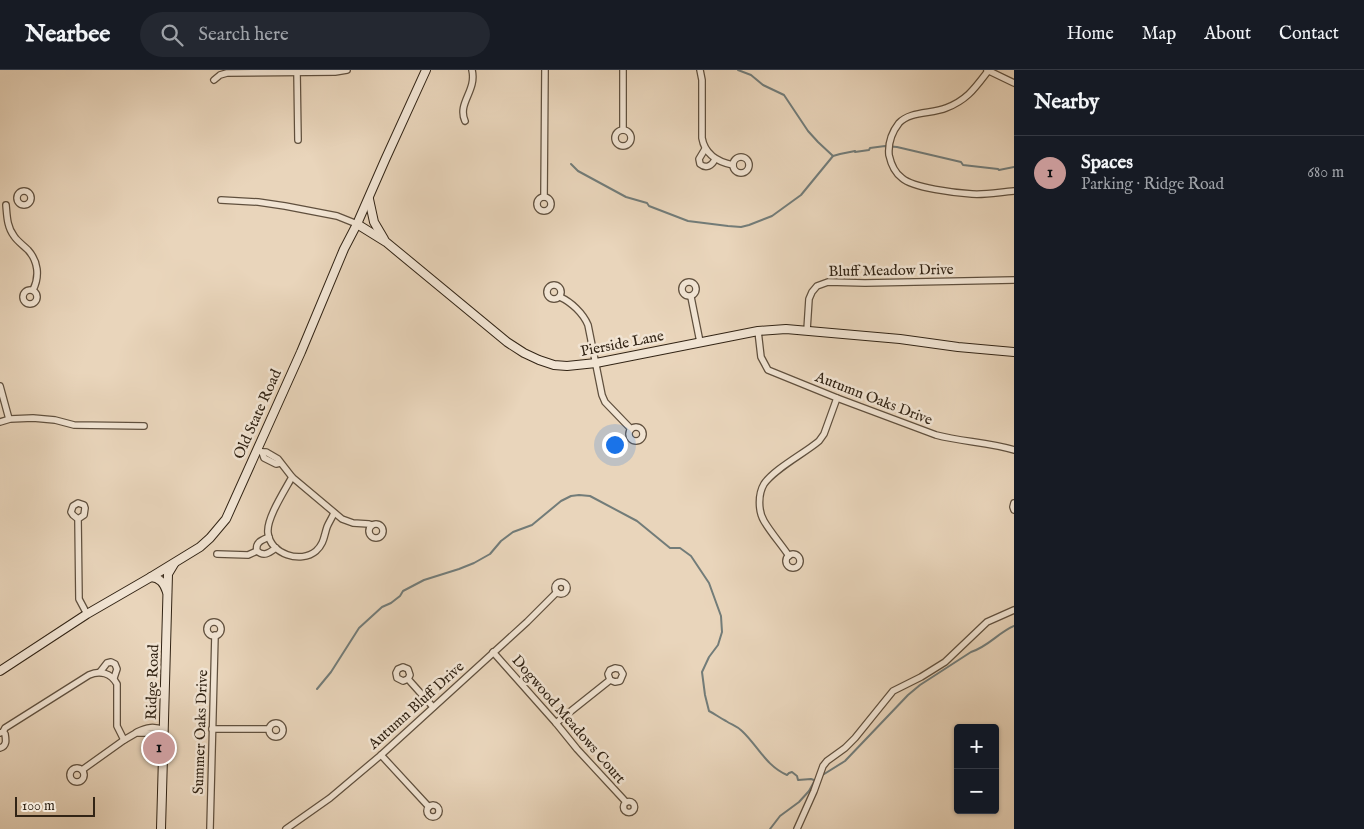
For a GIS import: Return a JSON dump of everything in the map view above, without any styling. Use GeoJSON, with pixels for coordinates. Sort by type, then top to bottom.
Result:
{"type":"FeatureCollection","features":[{"type":"Feature","properties":{"kind":"street"},"geometry":{"type":"LineString","coordinates":[[214,80],[227,72],[335,72],[347,70]]}},
{"type":"Feature","properties":{"kind":"street","name":"Old State Road"},"geometry":{"type":"LineString","coordinates":[[0,671],[87,614],[175,562],[205,542],[219,529],[259,451],[344,249],[426,70]]}},
{"type":"Feature","properties":{"kind":"street"},"geometry":{"type":"LineString","coordinates":[[465,121],[463,110],[472,86],[472,70]]}},
{"type":"Feature","properties":{"kind":"street"},"geometry":{"type":"LineString","coordinates":[[544,197],[545,70]]}},
{"type":"Feature","properties":{"kind":"street"},"geometry":{"type":"LineString","coordinates":[[623,70],[623,130]]}},
{"type":"Feature","properties":{"kind":"street"},"geometry":{"type":"LineString","coordinates":[[700,70],[702,80],[702,138],[705,149],[715,159],[734,165]]}},
{"type":"Feature","properties":{"kind":"street"},"geometry":{"type":"LineString","coordinates":[[1014,83],[987,70],[966,98],[946,108],[912,115],[900,123],[892,136],[889,153],[897,174],[910,184],[972,194],[1014,191]]}},
{"type":"Feature","properties":{"kind":"street"},"geometry":{"type":"LineString","coordinates":[[297,72],[298,140]]}},
{"type":"Feature","properties":{"kind":"street"},"geometry":{"type":"LineString","coordinates":[[705,149],[699,158],[700,164],[704,167],[710,166],[714,164],[715,159]]}},
{"type":"Feature","properties":{"kind":"street"},"geometry":{"type":"LineString","coordinates":[[368,199],[374,222],[386,242]]}},
{"type":"Feature","properties":{"kind":"street","name":"Pierside Lane"},"geometry":{"type":"LineString","coordinates":[[221,200],[277,204],[337,216],[357,224],[386,242],[507,342],[524,353],[554,364],[574,366],[596,363],[758,331],[786,329],[1014,352]]}},
{"type":"Feature","properties":{"kind":"street"},"geometry":{"type":"LineString","coordinates":[[19,202],[3,204],[13,235],[31,254],[37,267],[37,280],[33,290]]}},
{"type":"Feature","properties":{"kind":"street","name":"Bluff Meadow Drive"},"geometry":{"type":"LineString","coordinates":[[807,330],[812,292],[817,286],[828,282],[1014,280]]}},
{"type":"Feature","properties":{"kind":"street"},"geometry":{"type":"LineString","coordinates":[[560,297],[564,298],[584,315],[588,324],[602,395],[605,402],[632,429]]}},
{"type":"Feature","properties":{"kind":"street"},"geometry":{"type":"LineString","coordinates":[[691,297],[700,342]]}},
{"type":"Feature","properties":{"kind":"street","name":"Autumn Oaks Drive"},"geometry":{"type":"LineString","coordinates":[[758,331],[761,356],[768,370],[936,435],[1003,446],[1014,450]]}},
{"type":"Feature","properties":{"kind":"street"},"geometry":{"type":"LineString","coordinates":[[0,386],[9,419]]}},
{"type":"Feature","properties":{"kind":"street"},"geometry":{"type":"LineString","coordinates":[[789,556],[763,520],[760,503],[761,492],[764,484],[773,476],[819,441],[824,434],[837,398]]}},
{"type":"Feature","properties":{"kind":"street"},"geometry":{"type":"LineString","coordinates":[[0,422],[9,419],[33,418],[55,420],[74,425],[144,426]]}},
{"type":"Feature","properties":{"kind":"street"},"geometry":{"type":"LineString","coordinates":[[259,451],[278,458],[292,477],[334,513],[348,522],[372,525]]}},
{"type":"Feature","properties":{"kind":"street"},"geometry":{"type":"LineString","coordinates":[[292,477],[271,518],[268,532],[276,548],[282,553],[301,556],[307,556],[317,550],[324,541],[327,527],[334,513]]}},
{"type":"Feature","properties":{"kind":"street"},"geometry":{"type":"LineString","coordinates":[[1014,502],[1014,510]]}},
{"type":"Feature","properties":{"kind":"street"},"geometry":{"type":"LineString","coordinates":[[78,519],[79,599],[87,614]]}},
{"type":"Feature","properties":{"kind":"street"},"geometry":{"type":"LineString","coordinates":[[257,551],[258,543],[269,537]]}},
{"type":"Feature","properties":{"kind":"street"},"geometry":{"type":"LineString","coordinates":[[257,551],[266,554],[276,548]]}},
{"type":"Feature","properties":{"kind":"street"},"geometry":{"type":"LineString","coordinates":[[217,554],[248,555],[257,551]]}},
{"type":"Feature","properties":{"kind":"street","name":"Ridge Road"},"geometry":{"type":"LineString","coordinates":[[161,829],[168,574],[175,562]]}},
{"type":"Feature","properties":{"kind":"street"},"geometry":{"type":"LineString","coordinates":[[151,577],[162,581],[168,596]]}},
{"type":"Feature","properties":{"kind":"street","name":"Autumn Bluff Drive"},"geometry":{"type":"LineString","coordinates":[[286,829],[330,798],[381,755],[527,622],[557,592]]}},
{"type":"Feature","properties":{"kind":"street"},"geometry":{"type":"LineString","coordinates":[[797,829],[823,766],[855,738],[892,691],[921,678],[945,662],[987,622],[1014,610]]}},
{"type":"Feature","properties":{"kind":"street","name":"Summer Oaks Drive"},"geometry":{"type":"LineString","coordinates":[[210,829],[215,635]]}},
{"type":"Feature","properties":{"kind":"street","name":"Dogwood Meadows Court"},"geometry":{"type":"LineString","coordinates":[[493,652],[626,802]]}},
{"type":"Feature","properties":{"kind":"street"},"geometry":{"type":"LineString","coordinates":[[100,672],[107,663],[111,662],[115,664],[117,670],[114,678]]}},
{"type":"Feature","properties":{"kind":"street"},"geometry":{"type":"LineString","coordinates":[[0,748],[6,744],[6,734],[2,732],[5,728],[89,675],[100,672],[114,678],[118,687],[117,726],[124,740]]}},
{"type":"Feature","properties":{"kind":"street"},"geometry":{"type":"LineString","coordinates":[[408,679],[433,707]]}},
{"type":"Feature","properties":{"kind":"street"},"geometry":{"type":"LineString","coordinates":[[556,723],[610,680]]}},
{"type":"Feature","properties":{"kind":"street"},"geometry":{"type":"LineString","coordinates":[[212,729],[268,730]]}},
{"type":"Feature","properties":{"kind":"street"},"geometry":{"type":"LineString","coordinates":[[82,770],[136,733],[155,733],[164,730]]}},
{"type":"Feature","properties":{"kind":"street"},"geometry":{"type":"LineString","coordinates":[[381,755],[429,807]]}},
{"type":"Feature","properties":{"kind":"waterway"},"geometry":{"type":"LineString","coordinates":[[738,70],[751,75],[763,85],[784,95],[808,131],[833,156]]}},
{"type":"Feature","properties":{"kind":"waterway"},"geometry":{"type":"LineString","coordinates":[[571,164],[578,171],[626,197],[647,203],[649,206],[688,221],[741,227],[772,216],[801,195],[833,156],[840,154],[885,146],[961,162],[963,165],[999,170],[1014,167]]}},
{"type":"Feature","properties":{"kind":"waterway"},"geometry":{"type":"LineString","coordinates":[[317,689],[331,672],[359,628],[382,607],[400,596],[403,591],[424,580],[474,563],[490,554],[501,541],[513,532],[532,525],[561,501],[571,496],[590,496],[637,521],[670,548],[680,548],[691,556],[709,583],[721,616],[722,632],[718,645],[709,657],[702,672],[709,711],[740,729],[768,761],[780,771],[787,775],[792,772],[797,776],[798,780],[814,780]]}},
{"type":"Feature","properties":{"kind":"waterway"},"geometry":{"type":"LineString","coordinates":[[821,776],[845,761],[908,695],[920,685],[1014,626]]}},
{"type":"Feature","properties":{"kind":"waterway"},"geometry":{"type":"LineString","coordinates":[[770,829],[780,816],[799,802],[809,791],[815,780]]}},
{"type":"Feature","properties":{"kind":"place","name":"Spaces"},"geometry":{"type":"Point","coordinates":[159,748]}}]}
